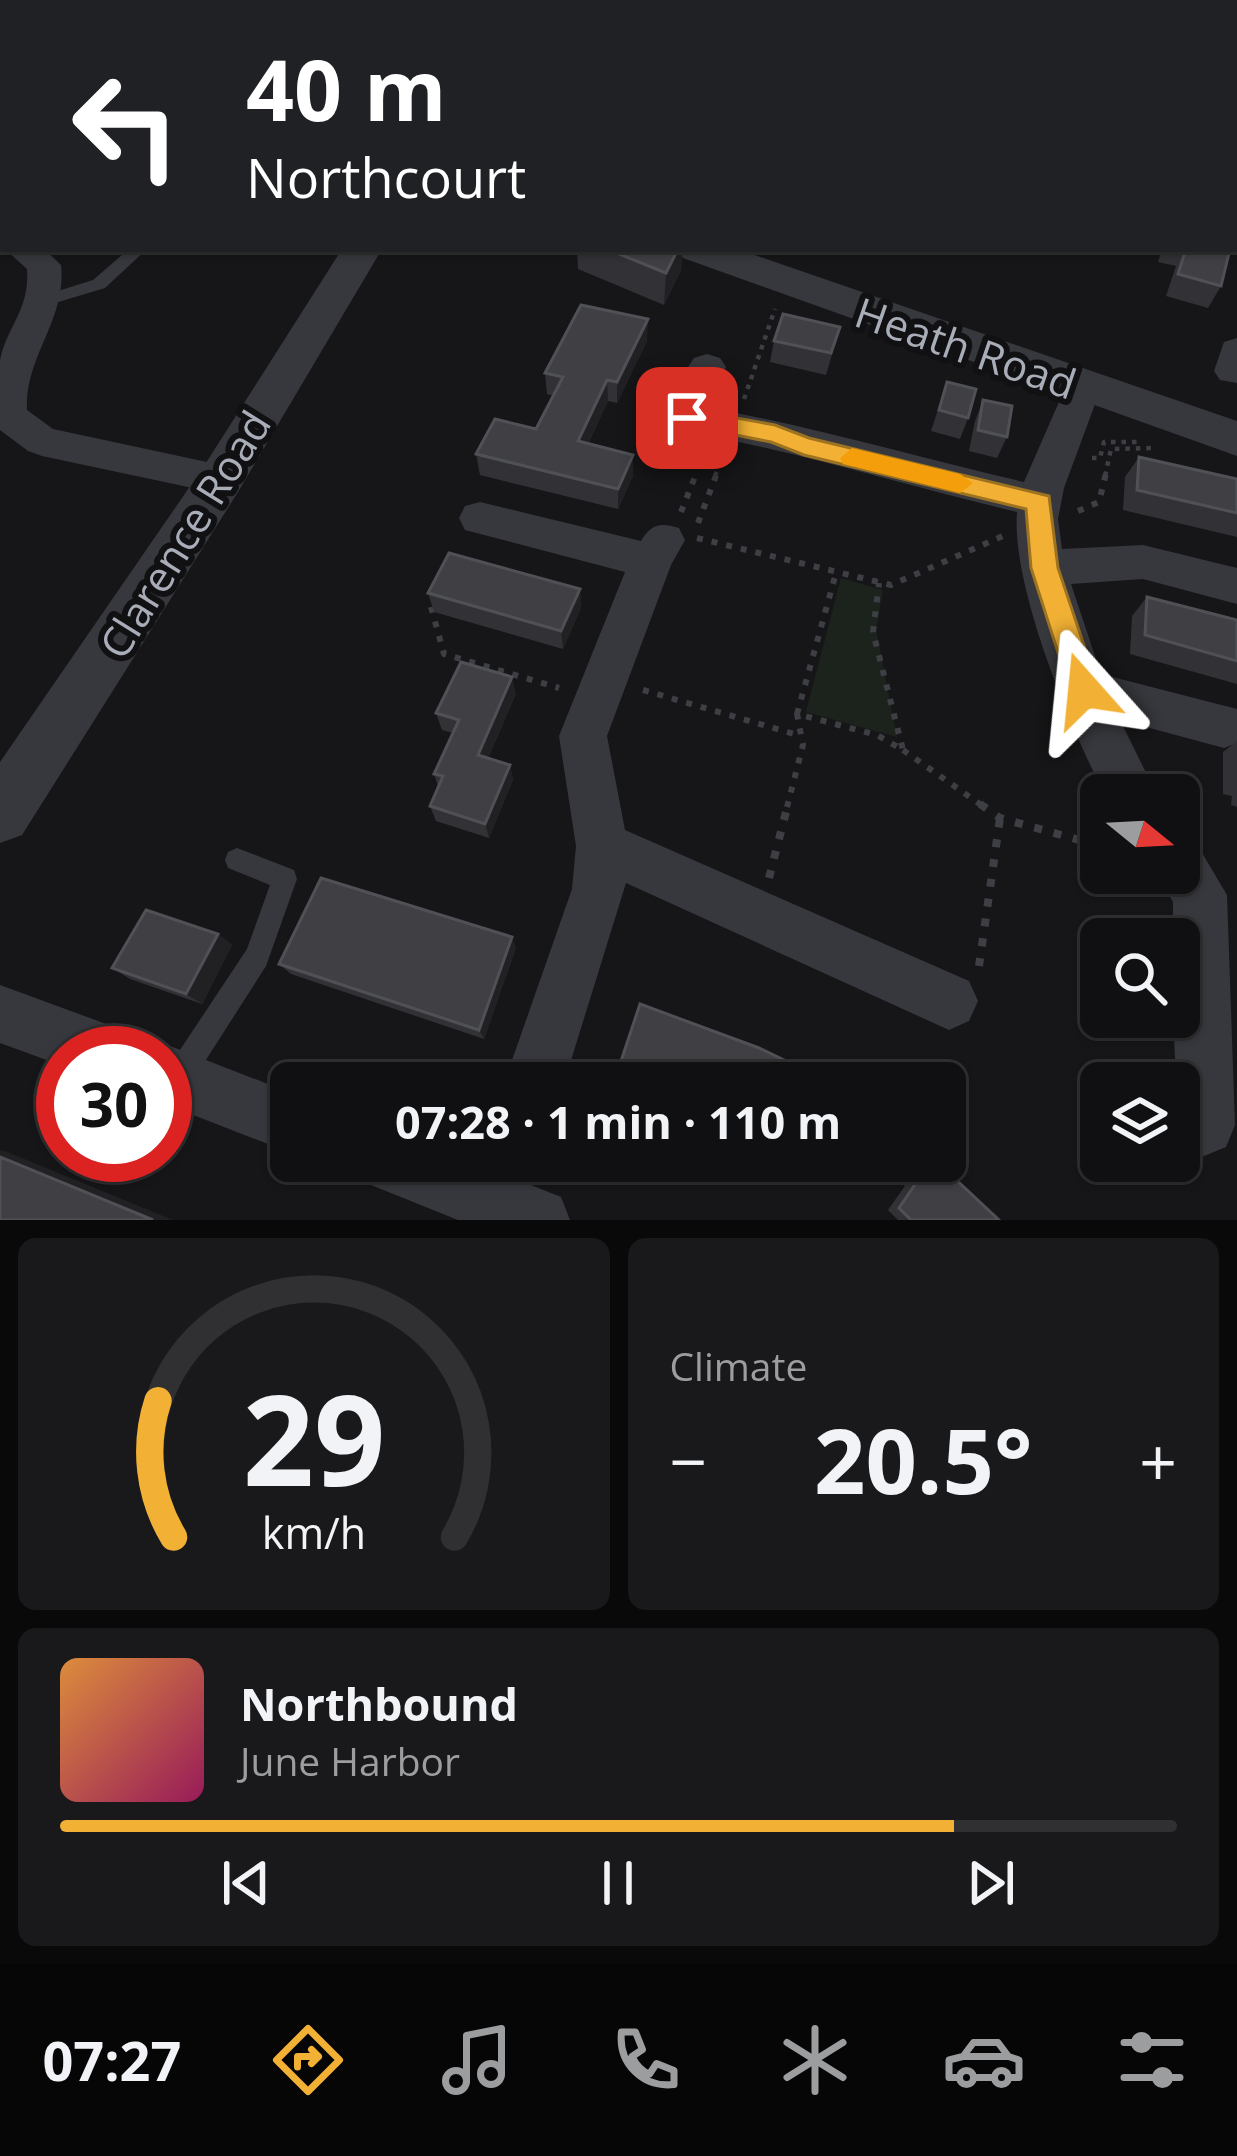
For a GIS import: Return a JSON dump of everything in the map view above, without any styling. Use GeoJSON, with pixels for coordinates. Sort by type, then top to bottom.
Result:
{"type":"FeatureCollection","features":[{"type":"Feature","properties":{"kind":"street"},"geometry":{"type":"LineString","coordinates":[[26,252],[44,265],[45,301],[40,321],[8,380],[8,416],[42,441],[220,478]]}},
{"type":"Feature","properties":{"kind":"street","name":"Clarence Road"},"geometry":{"type":"LineString","coordinates":[[0,814],[220,478],[360,252]]}},
{"type":"Feature","properties":{"kind":"street","name":"Heath Road"},"geometry":{"type":"LineString","coordinates":[[705,252],[1237,439]]}},
{"type":"Feature","properties":{"kind":"street"},"geometry":{"type":"LineString","coordinates":[[707,368],[681,432],[733,429],[775,434],[1038,512]]}},
{"type":"Feature","properties":{"kind":"street"},"geometry":{"type":"LineString","coordinates":[[1082,388],[1038,512],[1045,568],[1084,690],[1118,774]]}},
{"type":"Feature","properties":{"kind":"street"},"geometry":{"type":"LineString","coordinates":[[480,518],[670,546],[600,689],[583,736],[602,846],[599,889],[541,1062]]}},
{"type":"Feature","properties":{"kind":"street"},"geometry":{"type":"LineString","coordinates":[[1045,568],[1143,562],[1237,586]]}},
{"type":"Feature","properties":{"kind":"street"},"geometry":{"type":"LineString","coordinates":[[1084,690],[1224,726]]}},
{"type":"Feature","properties":{"kind":"street"},"geometry":{"type":"LineString","coordinates":[[602,846],[949,1001]]}},
{"type":"Feature","properties":{"kind":"street"},"geometry":{"type":"LineString","coordinates":[[1199,894],[1221,1026],[1204,1125]]}},
{"type":"Feature","properties":{"kind":"street"},"geometry":{"type":"LineString","coordinates":[[0,1013],[36,1026]]}},
{"type":"Feature","properties":{"kind":"street"},"geometry":{"type":"LineString","coordinates":[[192,1085],[270,1115]]}},
{"type":"Feature","properties":{"kind":"street"},"geometry":{"type":"LineString","coordinates":[[468,1182],[513,1194]]}},
{"type":"Feature","properties":{"kind":"lane"},"geometry":{"type":"LineString","coordinates":[[45,301],[99,284],[136,252]]}},
{"type":"Feature","properties":{"kind":"lane"},"geometry":{"type":"LineString","coordinates":[[192,1048],[257,957],[285,879],[237,860]]}},
{"type":"Feature","properties":{"kind":"path"},"geometry":{"type":"LineString","coordinates":[[670,546],[733,429],[784,283]]}},
{"type":"Feature","properties":{"kind":"path"},"geometry":{"type":"LineString","coordinates":[[670,546],[709,441],[733,429]]}},
{"type":"Feature","properties":{"kind":"path"},"geometry":{"type":"LineString","coordinates":[[1056,459],[1100,458],[1104,442],[1150,442]]}},
{"type":"Feature","properties":{"kind":"path"},"geometry":{"type":"LineString","coordinates":[[670,546],[891,585],[1038,512],[1064,517],[1099,502],[1112,449],[1171,448]]}},
{"type":"Feature","properties":{"kind":"path"},"geometry":{"type":"LineString","coordinates":[[759,914],[803,745],[797,714],[836,573]]}},
{"type":"Feature","properties":{"kind":"path"},"geometry":{"type":"LineString","coordinates":[[879,583],[873,632],[903,750]]}},
{"type":"Feature","properties":{"kind":"path"},"geometry":{"type":"LineString","coordinates":[[431,607],[444,654],[801,736]]}},
{"type":"Feature","properties":{"kind":"path"},"geometry":{"type":"LineString","coordinates":[[797,714],[877,736],[1000,818],[1080,841]]}},
{"type":"Feature","properties":{"kind":"path"},"geometry":{"type":"LineString","coordinates":[[949,1001],[976,986],[1000,818]]}},
{"type":"Feature","properties":{"kind":"shaded area"},"geometry":{"type":"Polygon","coordinates":[[[841,578],[883,590],[876,630],[897,737],[806,712],[841,578]]]}},
{"type":"Feature","properties":{"kind":"building"},"geometry":{"type":"Polygon","coordinates":[[[614,252],[676,252],[666,273],[614,252]]]}},
{"type":"Feature","properties":{"kind":"building"},"geometry":{"type":"Polygon","coordinates":[[[1185,252],[1229,252],[1221,286],[1178,274],[1185,252]]]}},
{"type":"Feature","properties":{"kind":"building"},"geometry":{"type":"Polygon","coordinates":[[[581,305],[648,319],[617,382],[607,380],[578,441],[633,455],[618,489],[476,454],[495,419],[536,429],[563,377],[545,373],[581,305]]]}},
{"type":"Feature","properties":{"kind":"building"},"geometry":{"type":"Polygon","coordinates":[[[783,314],[840,327],[831,353],[774,341],[783,314]]]}},
{"type":"Feature","properties":{"kind":"building"},"geometry":{"type":"Polygon","coordinates":[[[947,382],[976,389],[968,418],[939,410],[947,382]]]}},
{"type":"Feature","properties":{"kind":"building"},"geometry":{"type":"Polygon","coordinates":[[[983,400],[1012,406],[1007,437],[978,430],[983,400]]]}},
{"type":"Feature","properties":{"kind":"building"},"geometry":{"type":"Polygon","coordinates":[[[1139,457],[1237,479],[1237,513],[1137,490],[1139,457]]]}},
{"type":"Feature","properties":{"kind":"building"},"geometry":{"type":"Polygon","coordinates":[[[449,553],[580,589],[561,631],[428,593],[449,553]]]}},
{"type":"Feature","properties":{"kind":"building"},"geometry":{"type":"Polygon","coordinates":[[[1147,597],[1237,620],[1237,661],[1145,635],[1147,597]]]}},
{"type":"Feature","properties":{"kind":"building"},"geometry":{"type":"Polygon","coordinates":[[[461,662],[512,677],[478,755],[510,765],[485,824],[430,806],[443,776],[434,774],[459,720],[436,713],[461,662]]]}},
{"type":"Feature","properties":{"kind":"building"},"geometry":{"type":"Polygon","coordinates":[[[321,878],[512,937],[479,1030],[279,964],[321,878]]]}},
{"type":"Feature","properties":{"kind":"building"},"geometry":{"type":"Polygon","coordinates":[[[146,910],[218,934],[186,994],[112,968],[146,910]]]}},
{"type":"Feature","properties":{"kind":"building"},"geometry":{"type":"Polygon","coordinates":[[[640,1004],[788,1062],[621,1062],[640,1004]]]}},
{"type":"Feature","properties":{"kind":"building"},"geometry":{"type":"Polygon","coordinates":[[[0,1157],[36,1172],[36,1182],[61,1182],[153,1220],[0,1220],[0,1157]]]}},
{"type":"Feature","properties":{"kind":"building"},"geometry":{"type":"Polygon","coordinates":[[[958,1182],[999,1220],[911,1220],[899,1208],[916,1183],[958,1182]]]}},
{"type":"Feature","properties":{"kind":"slow traffic"},"geometry":{"type":"LineString","coordinates":[[852,458],[960,483]]}},
{"type":"Feature","properties":{"kind":"route"},"geometry":{"type":"LineString","coordinates":[[687,418],[775,434],[804,446],[1040,502],[1037,521],[1045,568],[1084,690]]}}]}
